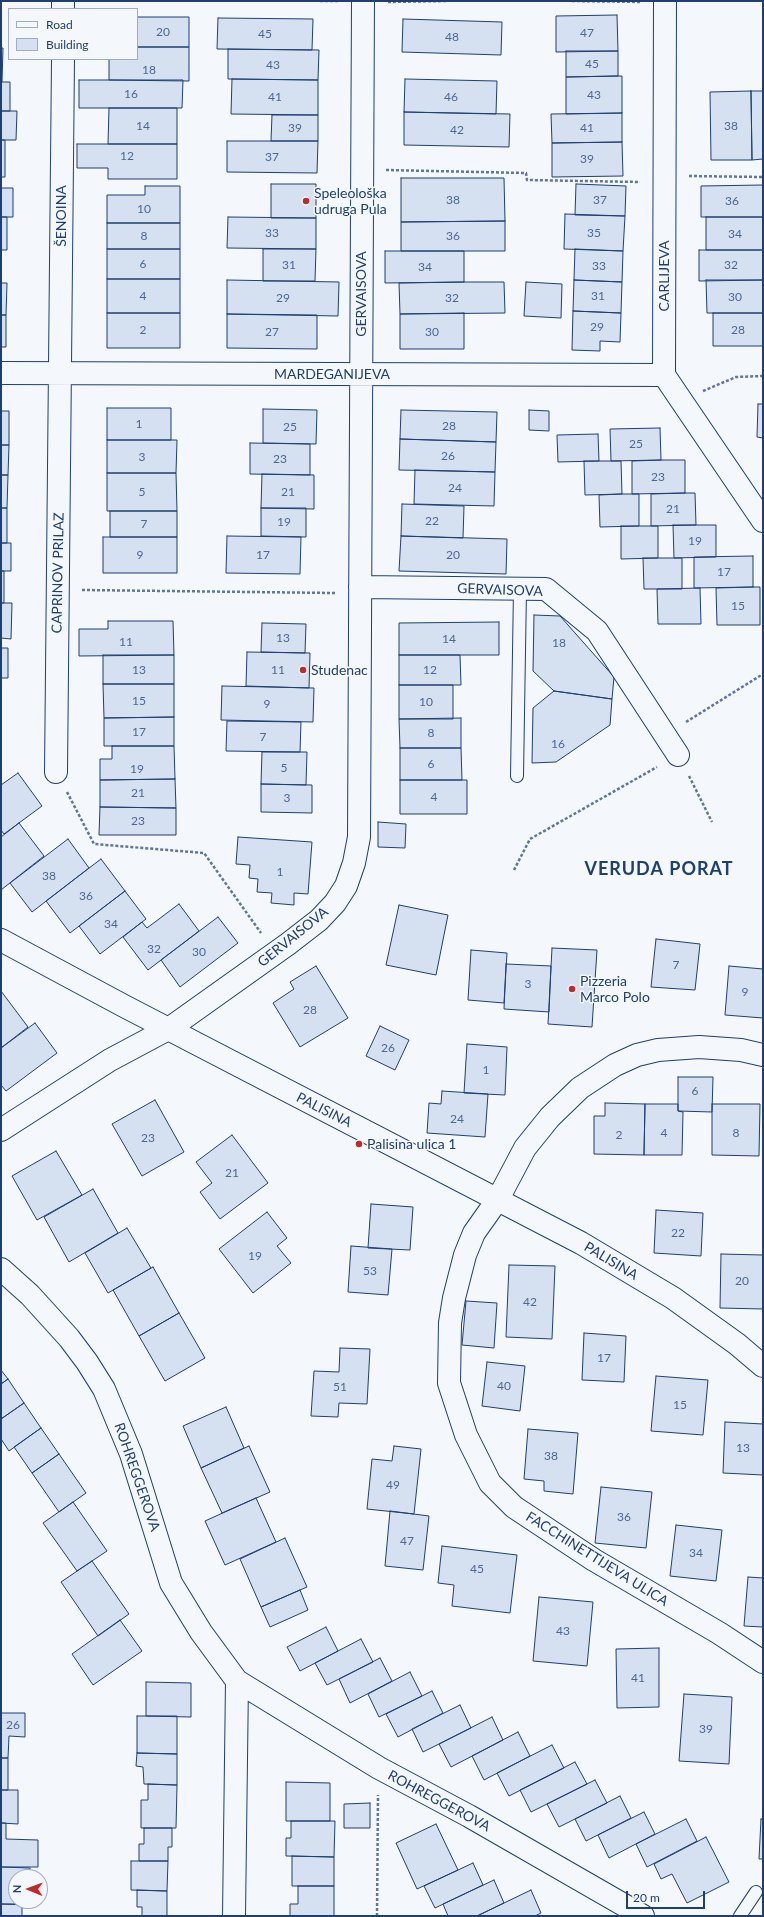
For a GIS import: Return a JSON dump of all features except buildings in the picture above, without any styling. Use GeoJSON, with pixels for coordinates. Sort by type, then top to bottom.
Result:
{"type":"FeatureCollection","features":[{"type":"Feature","properties":{"kind":"street","name":"GERVAISOVA"},"geometry":{"type":"LineString","coordinates":[[1,1130],[110,1060],[170,1028],[319,920],[335,903],[346,886],[354,863],[359,837],[363,1]]}},
{"type":"Feature","properties":{"kind":"street","name":"CARLIJEVA"},"geometry":{"type":"LineString","coordinates":[[664,375],[666,2]]}},
{"type":"Feature","properties":{"kind":"street","name":"ŠENOINA"},"geometry":{"type":"LineString","coordinates":[[60,374],[63,60]]}},
{"type":"Feature","properties":{"kind":"street","name":"MARDEGANIJEVA"},"geometry":{"type":"LineString","coordinates":[[1,373],[664,375]]}},
{"type":"Feature","properties":{"kind":"street","name":"CAPRINOV PRILAZ"},"geometry":{"type":"LineString","coordinates":[[56,772],[60,374]]}},
{"type":"Feature","properties":{"kind":"street"},"geometry":{"type":"LineString","coordinates":[[664,375],[763,521]]}},
{"type":"Feature","properties":{"kind":"street","name":"GERVAISOVA"},"geometry":{"type":"LineString","coordinates":[[360,590],[546,589],[597,631],[678,756]]}},
{"type":"Feature","properties":{"kind":"street","name":"PALISINA"},"geometry":{"type":"LineString","coordinates":[[1,940],[124,1006],[170,1028],[581,1243],[673,1298],[737,1344],[763,1366]]}},
{"type":"Feature","properties":{"kind":"street","name":"FACCHINETTIJEVA ULICA"},"geometry":{"type":"LineString","coordinates":[[763,1055],[741,1050],[706,1048],[658,1050],[637,1055],[615,1065],[580,1088],[550,1117],[525,1148],[498,1199],[474,1233],[465,1254],[454,1298],[450,1322],[449,1383],[466,1434],[490,1483],[514,1507],[594,1560],[719,1633],[763,1662]]}},
{"type":"Feature","properties":{"kind":"street","name":"ROHREGGEROVA"},"geometry":{"type":"LineString","coordinates":[[1,1269],[30,1295],[69,1338],[87,1362],[104,1389],[131,1454],[171,1583],[201,1632],[237,1681],[335,1743],[469,1816],[643,1916]]}},
{"type":"Feature","properties":{"kind":"street"},"geometry":{"type":"LineString","coordinates":[[234,1916],[237,1681]]}},
{"type":"Feature","properties":{"kind":"lane"},"geometry":{"type":"LineString","coordinates":[[517,776],[520,589]]}},
{"type":"Feature","properties":{"kind":"lane"},"geometry":{"type":"LineString","coordinates":[[740,1916],[756,1892]]}},
{"type":"Feature","properties":{"kind":"path"},"geometry":{"type":"LineString","coordinates":[[572,1],[666,2]]}},
{"type":"Feature","properties":{"kind":"path"},"geometry":{"type":"LineString","coordinates":[[362,170],[526,173],[527,180],[665,179],[763,176]]}},
{"type":"Feature","properties":{"kind":"path"},"geometry":{"type":"LineString","coordinates":[[680,400],[736,377],[763,376]]}},
{"type":"Feature","properties":{"kind":"path"},"geometry":{"type":"LineString","coordinates":[[58,590],[360,590]]}},
{"type":"Feature","properties":{"kind":"path"},"geometry":{"type":"LineString","coordinates":[[665,735],[763,674]]}},
{"type":"Feature","properties":{"kind":"path"},"geometry":{"type":"LineString","coordinates":[[514,870],[530,839],[678,756],[712,822]]}},
{"type":"Feature","properties":{"kind":"path"},"geometry":{"type":"LineString","coordinates":[[56,772],[94,844],[204,853],[275,953]]}},
{"type":"Feature","properties":{"kind":"path"},"geometry":{"type":"LineString","coordinates":[[377,1916],[379,1768]]}},
{"type":"Feature","properties":{"kind":"place","name":"Speleološka udruga Pula"},"geometry":{"type":"Point","coordinates":[306,201]}},
{"type":"Feature","properties":{"kind":"place","name":"Studenac"},"geometry":{"type":"Point","coordinates":[303,670]}},
{"type":"Feature","properties":{"kind":"place","name":"Pizzeria Marco Polo"},"geometry":{"type":"Point","coordinates":[572,989]}},
{"type":"Feature","properties":{"kind":"place","name":"Palisina ulica 1"},"geometry":{"type":"Point","coordinates":[359,1144]}},
{"type":"Feature","properties":{"kind":"district","name":"VERUDA PORAT"},"geometry":{"type":"Point","coordinates":[659,869]}}]}
